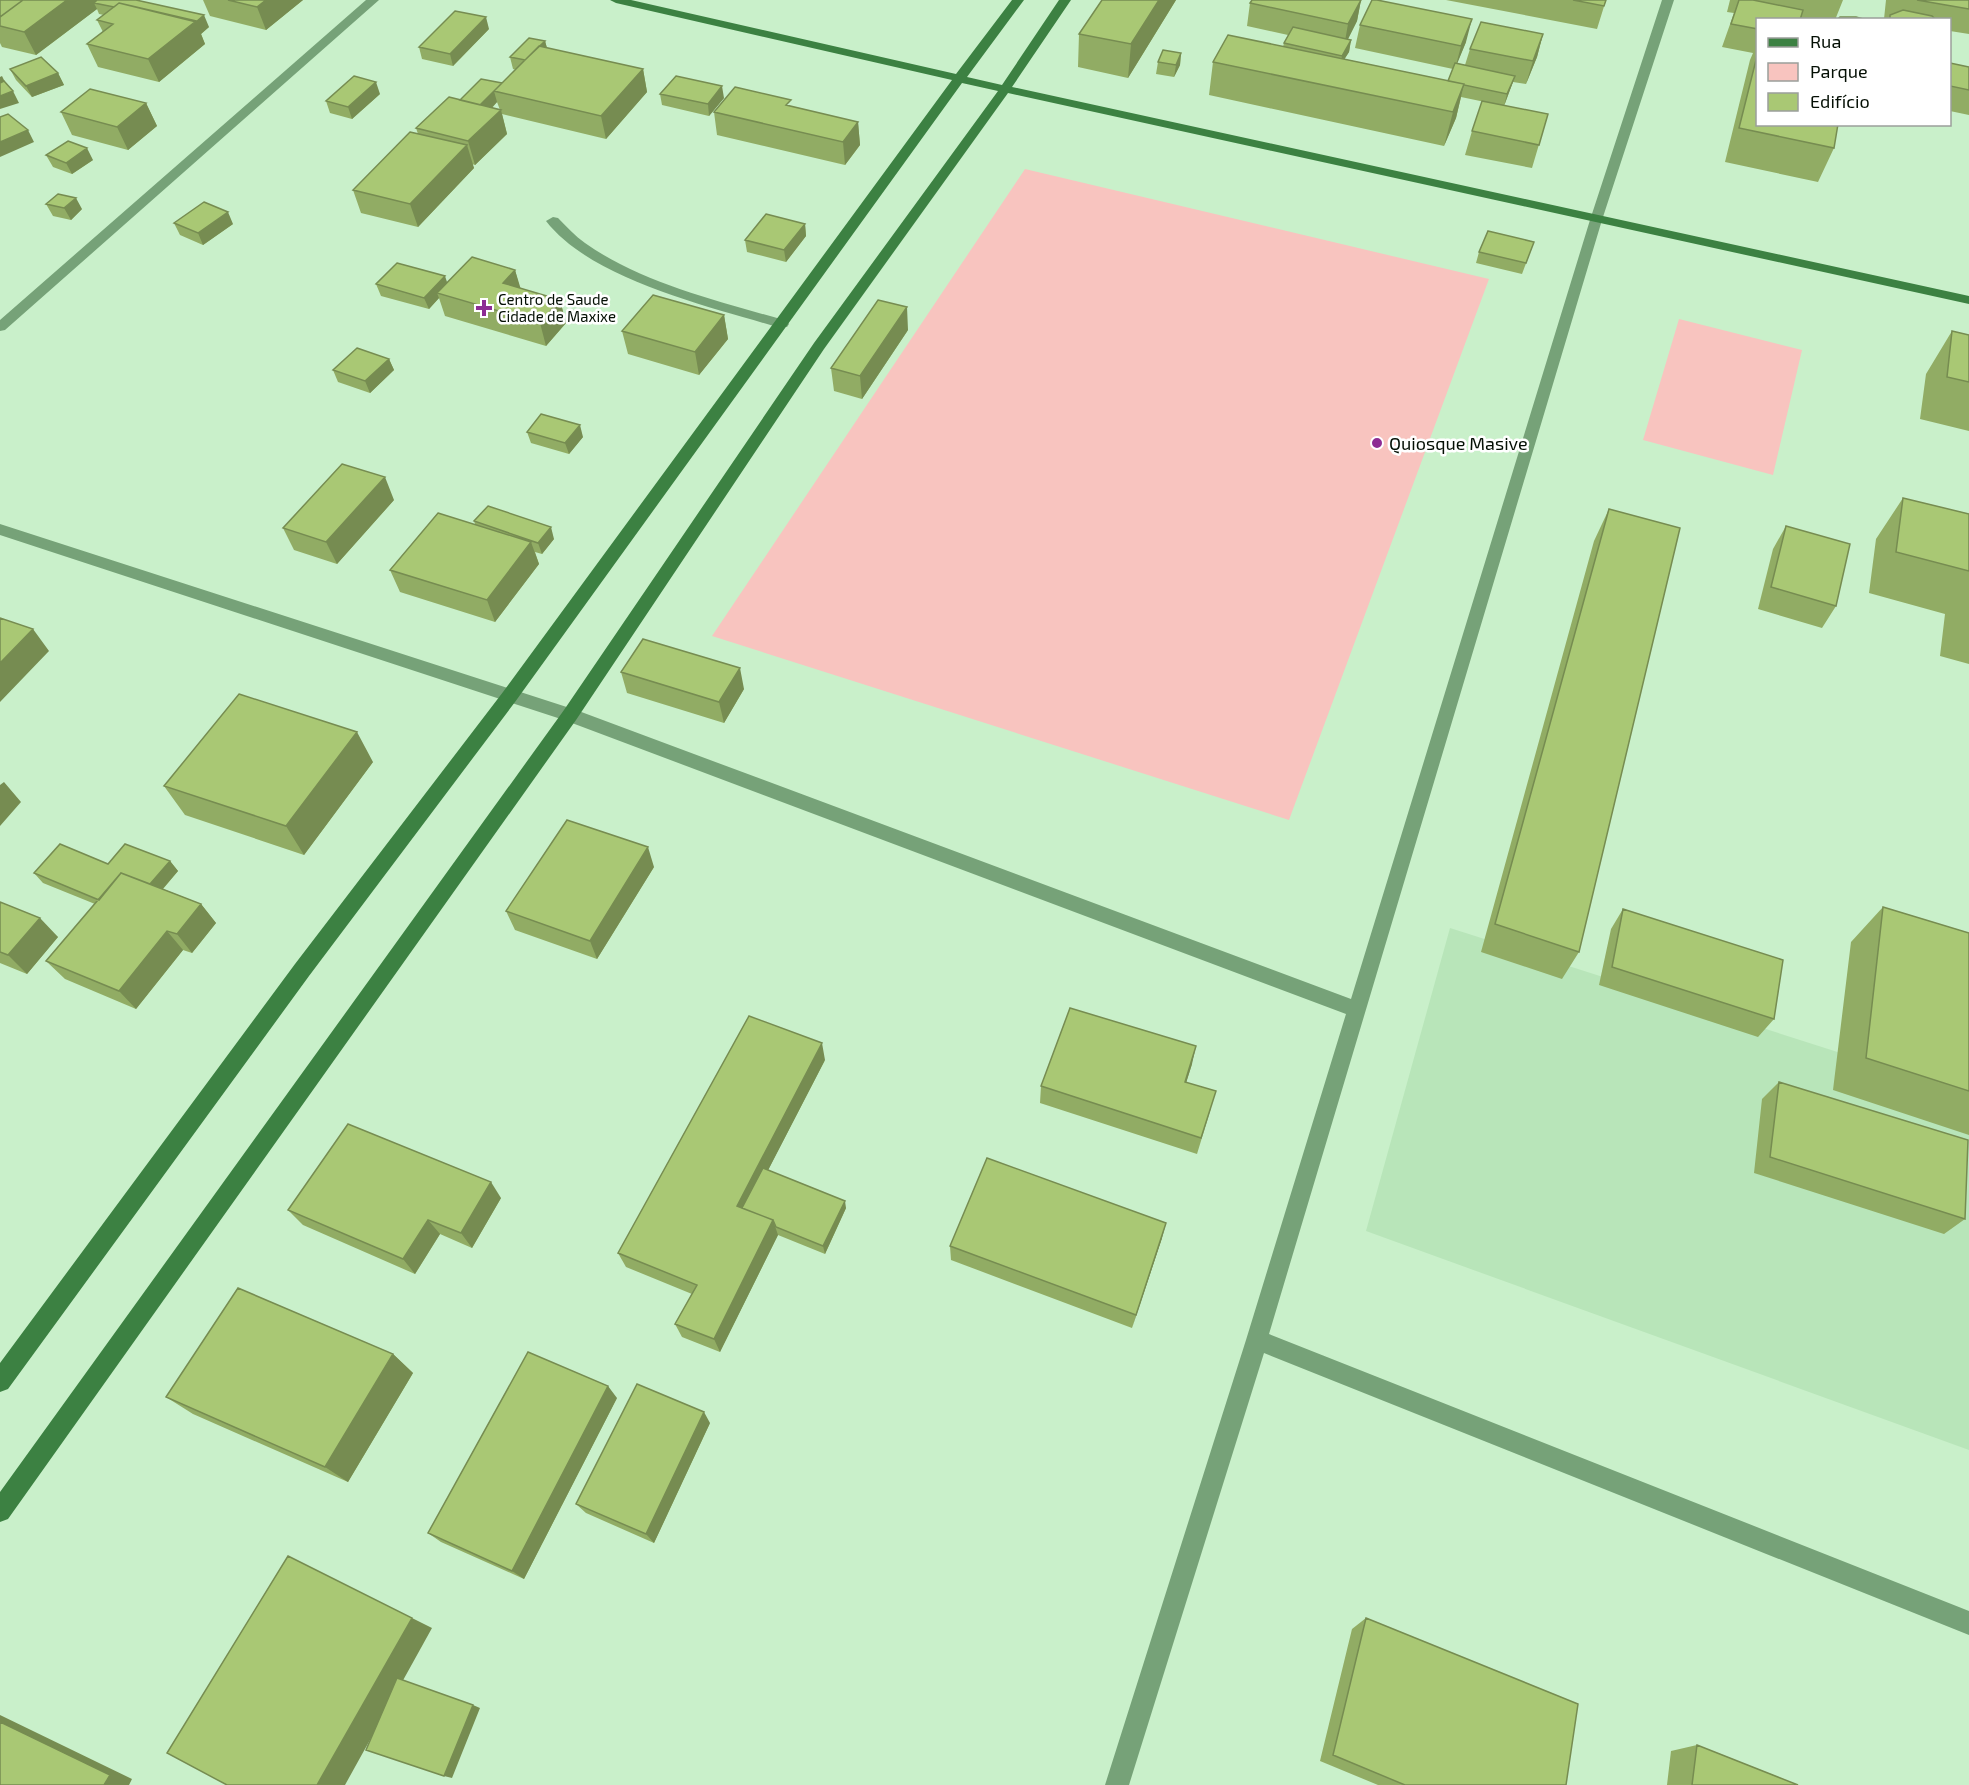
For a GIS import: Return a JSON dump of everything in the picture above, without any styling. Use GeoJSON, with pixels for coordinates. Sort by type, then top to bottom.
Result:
{"type":"FeatureCollection","features":[{"type":"Feature","properties":{"kind":"street"},"geometry":{"type":"LineString","coordinates":[[0,327],[373,0]]}},
{"type":"Feature","properties":{"kind":"street"},"geometry":{"type":"LineString","coordinates":[[616,0],[1005,89],[1969,300]]}},
{"type":"Feature","properties":{"kind":"street"},"geometry":{"type":"LineString","coordinates":[[0,1381],[295,979],[509,697],[782,324],[958,78],[1018,0]]}},
{"type":"Feature","properties":{"kind":"street"},"geometry":{"type":"LineString","coordinates":[[0,1511],[570,715],[819,346],[1005,89],[1065,0]]}},
{"type":"Feature","properties":{"kind":"street"},"geometry":{"type":"LineString","coordinates":[[1117,1785],[1257,1340],[1596,220],[1668,0]]}},
{"type":"Feature","properties":{"kind":"street"},"geometry":{"type":"LineString","coordinates":[[553,221],[582,248],[627,271],[704,301],[782,324]]}},
{"type":"Feature","properties":{"kind":"street"},"geometry":{"type":"LineString","coordinates":[[0,529],[509,697],[570,715],[1358,1010]]}},
{"type":"Feature","properties":{"kind":"street"},"geometry":{"type":"LineString","coordinates":[[1257,1340],[1969,1623]]}},
{"type":"Feature","properties":{"kind":"shaded area"},"geometry":{"type":"Polygon","coordinates":[[[1450,928],[1969,1094],[1969,1450],[1366,1231],[1450,928]]]}},
{"type":"Feature","properties":{"kind":"green space"},"geometry":{"type":"Polygon","coordinates":[[[1025,169],[1489,279],[1289,820],[712,636],[1025,169]]]}},
{"type":"Feature","properties":{"kind":"green space"},"geometry":{"type":"Polygon","coordinates":[[[1679,319],[1802,350],[1773,475],[1643,440],[1679,319]]]}},
{"type":"Feature","properties":{"kind":"building"},"geometry":{"type":"Polygon","coordinates":[[[0,0],[23,0],[0,17],[0,0]]]}},
{"type":"Feature","properties":{"kind":"building"},"geometry":{"type":"Polygon","coordinates":[[[23,0],[67,0],[24,32],[0,26],[0,17],[23,0]]]}},
{"type":"Feature","properties":{"kind":"building"},"geometry":{"type":"Polygon","coordinates":[[[97,0],[136,0],[204,15],[196,22],[119,3],[114,7],[94,3],[97,0]]]}},
{"type":"Feature","properties":{"kind":"building"},"geometry":{"type":"Polygon","coordinates":[[[228,0],[266,0],[257,7],[228,0]]]}},
{"type":"Feature","properties":{"kind":"building"},"geometry":{"type":"Polygon","coordinates":[[[1102,0],[1159,0],[1131,44],[1079,34],[1102,0]]]}},
{"type":"Feature","properties":{"kind":"building"},"geometry":{"type":"Polygon","coordinates":[[[1252,0],[1361,0],[1348,24],[1250,3],[1252,0]]]}},
{"type":"Feature","properties":{"kind":"building"},"geometry":{"type":"Polygon","coordinates":[[[1372,0],[1472,19],[1461,46],[1360,25],[1372,0]]]}},
{"type":"Feature","properties":{"kind":"building"},"geometry":{"type":"Polygon","coordinates":[[[1573,0],[1606,0],[1604,6],[1573,0]]]}},
{"type":"Feature","properties":{"kind":"building"},"geometry":{"type":"Polygon","coordinates":[[[1739,0],[1753,0],[1803,10],[1801,18],[1756,18],[1756,29],[1731,24],[1739,0]]]}},
{"type":"Feature","properties":{"kind":"building"},"geometry":{"type":"Polygon","coordinates":[[[1917,0],[1969,0],[1969,9],[1917,0]]]}},
{"type":"Feature","properties":{"kind":"building"},"geometry":{"type":"Polygon","coordinates":[[[119,3],[196,21],[148,59],[87,44],[113,24],[97,20],[119,3]]]}},
{"type":"Feature","properties":{"kind":"building"},"geometry":{"type":"Polygon","coordinates":[[[1903,10],[1934,18],[1890,18],[1890,15],[1903,10]]]}},
{"type":"Feature","properties":{"kind":"building"},"geometry":{"type":"Polygon","coordinates":[[[455,11],[486,17],[450,54],[419,47],[455,11]]]}},
{"type":"Feature","properties":{"kind":"building"},"geometry":{"type":"Polygon","coordinates":[[[1481,22],[1543,34],[1533,61],[1470,49],[1481,22]]]}},
{"type":"Feature","properties":{"kind":"building"},"geometry":{"type":"Polygon","coordinates":[[[1293,27],[1351,40],[1342,56],[1284,43],[1293,27]]]}},
{"type":"Feature","properties":{"kind":"building"},"geometry":{"type":"Polygon","coordinates":[[[1228,35],[1464,84],[1453,112],[1213,62],[1228,35]]]}},
{"type":"Feature","properties":{"kind":"building"},"geometry":{"type":"Polygon","coordinates":[[[529,38],[545,41],[525,60],[510,57],[529,38]]]}},
{"type":"Feature","properties":{"kind":"building"},"geometry":{"type":"Polygon","coordinates":[[[539,46],[643,69],[601,116],[494,91],[539,46]]]}},
{"type":"Feature","properties":{"kind":"building"},"geometry":{"type":"Polygon","coordinates":[[[1163,50],[1181,53],[1176,65],[1158,62],[1163,50]]]}},
{"type":"Feature","properties":{"kind":"building"},"geometry":{"type":"Polygon","coordinates":[[[41,57],[58,73],[26,86],[10,69],[41,57]]]}},
{"type":"Feature","properties":{"kind":"building"},"geometry":{"type":"Polygon","coordinates":[[[1756,60],[1756,126],[1838,126],[1834,148],[1739,128],[1756,60]]]}},
{"type":"Feature","properties":{"kind":"building"},"geometry":{"type":"Polygon","coordinates":[[[1455,63],[1515,76],[1507,94],[1464,85],[1448,81],[1455,63]]]}},
{"type":"Feature","properties":{"kind":"building"},"geometry":{"type":"Polygon","coordinates":[[[1951,63],[1969,67],[1969,90],[1951,86],[1951,63]]]}},
{"type":"Feature","properties":{"kind":"building"},"geometry":{"type":"Polygon","coordinates":[[[354,76],[376,82],[348,107],[326,101],[354,76]]]}},
{"type":"Feature","properties":{"kind":"building"},"geometry":{"type":"Polygon","coordinates":[[[676,76],[722,86],[708,104],[660,94],[676,76]]]}},
{"type":"Feature","properties":{"kind":"building"},"geometry":{"type":"Polygon","coordinates":[[[481,79],[502,83],[480,105],[460,100],[481,79]]]}},
{"type":"Feature","properties":{"kind":"building"},"geometry":{"type":"Polygon","coordinates":[[[4,81],[13,91],[0,96],[0,83],[4,81]]]}},
{"type":"Feature","properties":{"kind":"building"},"geometry":{"type":"Polygon","coordinates":[[[735,87],[791,100],[786,105],[858,122],[843,142],[714,112],[735,87]]]}},
{"type":"Feature","properties":{"kind":"building"},"geometry":{"type":"Polygon","coordinates":[[[90,89],[146,103],[117,127],[61,112],[90,89]]]}},
{"type":"Feature","properties":{"kind":"building"},"geometry":{"type":"Polygon","coordinates":[[[449,97],[501,110],[468,141],[416,128],[449,97]]]}},
{"type":"Feature","properties":{"kind":"building"},"geometry":{"type":"Polygon","coordinates":[[[1482,101],[1548,114],[1539,145],[1472,131],[1482,101]]]}},
{"type":"Feature","properties":{"kind":"building"},"geometry":{"type":"Polygon","coordinates":[[[8,114],[28,130],[0,142],[0,117],[8,114]]]}},
{"type":"Feature","properties":{"kind":"building"},"geometry":{"type":"Polygon","coordinates":[[[410,132],[467,145],[410,204],[353,190],[410,132]]]}},
{"type":"Feature","properties":{"kind":"building"},"geometry":{"type":"Polygon","coordinates":[[[68,141],[87,148],[66,163],[46,155],[68,141]]]}},
{"type":"Feature","properties":{"kind":"building"},"geometry":{"type":"Polygon","coordinates":[[[58,194],[76,198],[64,208],[46,204],[58,194]]]}},
{"type":"Feature","properties":{"kind":"building"},"geometry":{"type":"Polygon","coordinates":[[[204,202],[228,212],[198,233],[174,223],[204,202]]]}},
{"type":"Feature","properties":{"kind":"building"},"geometry":{"type":"Polygon","coordinates":[[[766,214],[805,224],[784,250],[745,240],[766,214]]]}},
{"type":"Feature","properties":{"kind":"building"},"geometry":{"type":"Polygon","coordinates":[[[1488,231],[1534,242],[1526,263],[1479,252],[1488,231]]]}},
{"type":"Feature","properties":{"kind":"building"},"geometry":{"type":"Polygon","coordinates":[[[472,257],[515,270],[503,283],[560,300],[540,323],[437,293],[472,257]]]}},
{"type":"Feature","properties":{"kind":"building"},"geometry":{"type":"Polygon","coordinates":[[[397,263],[445,276],[424,298],[376,284],[397,263]]]}},
{"type":"Feature","properties":{"kind":"building"},"geometry":{"type":"Polygon","coordinates":[[[653,295],[724,315],[695,352],[622,331],[653,295]]]}},
{"type":"Feature","properties":{"kind":"building"},"geometry":{"type":"Polygon","coordinates":[[[878,300],[907,307],[860,376],[831,368],[878,300]]]}},
{"type":"Feature","properties":{"kind":"building"},"geometry":{"type":"Polygon","coordinates":[[[1952,331],[1969,335],[1969,382],[1947,377],[1952,331]]]}},
{"type":"Feature","properties":{"kind":"building"},"geometry":{"type":"Polygon","coordinates":[[[357,348],[389,359],[365,381],[333,370],[357,348]]]}},
{"type":"Feature","properties":{"kind":"building"},"geometry":{"type":"Polygon","coordinates":[[[541,414],[580,425],[565,443],[527,432],[541,414]]]}},
{"type":"Feature","properties":{"kind":"building"},"geometry":{"type":"Polygon","coordinates":[[[342,464],[385,477],[326,542],[283,528],[342,464]]]}},
{"type":"Feature","properties":{"kind":"building"},"geometry":{"type":"Polygon","coordinates":[[[1903,498],[1969,514],[1969,571],[1896,552],[1903,498]]]}},
{"type":"Feature","properties":{"kind":"building"},"geometry":{"type":"Polygon","coordinates":[[[488,506],[551,527],[538,543],[474,521],[488,506]]]}},
{"type":"Feature","properties":{"kind":"building"},"geometry":{"type":"Polygon","coordinates":[[[1609,509],[1680,528],[1579,952],[1495,924],[1609,509]]]}},
{"type":"Feature","properties":{"kind":"building"},"geometry":{"type":"Polygon","coordinates":[[[438,513],[531,542],[487,600],[390,570],[438,513]]]}},
{"type":"Feature","properties":{"kind":"building"},"geometry":{"type":"Polygon","coordinates":[[[1786,526],[1850,544],[1836,606],[1771,587],[1786,526]]]}},
{"type":"Feature","properties":{"kind":"building"},"geometry":{"type":"Polygon","coordinates":[[[0,618],[33,629],[0,663],[0,618]]]}},
{"type":"Feature","properties":{"kind":"building"},"geometry":{"type":"Polygon","coordinates":[[[643,639],[740,668],[719,702],[621,672],[643,639]]]}},
{"type":"Feature","properties":{"kind":"building"},"geometry":{"type":"Polygon","coordinates":[[[239,694],[357,732],[286,826],[164,786],[239,694]]]}},
{"type":"Feature","properties":{"kind":"building"},"geometry":{"type":"Polygon","coordinates":[[[567,820],[648,847],[590,941],[506,911],[567,820]]]}},
{"type":"Feature","properties":{"kind":"building"},"geometry":{"type":"Polygon","coordinates":[[[60,844],[108,864],[125,844],[170,861],[150,884],[121,873],[99,900],[34,873],[60,844]]]}},
{"type":"Feature","properties":{"kind":"building"},"geometry":{"type":"Polygon","coordinates":[[[121,873],[201,904],[177,934],[167,931],[119,991],[46,961],[121,873]]]}},
{"type":"Feature","properties":{"kind":"building"},"geometry":{"type":"Polygon","coordinates":[[[0,902],[40,918],[8,955],[0,952],[0,902]]]}},
{"type":"Feature","properties":{"kind":"building"},"geometry":{"type":"Polygon","coordinates":[[[1883,907],[1969,933],[1969,1091],[1866,1058],[1883,907]]]}},
{"type":"Feature","properties":{"kind":"building"},"geometry":{"type":"Polygon","coordinates":[[[1623,909],[1783,960],[1774,1019],[1612,967],[1623,909]]]}},
{"type":"Feature","properties":{"kind":"building"},"geometry":{"type":"Polygon","coordinates":[[[1070,1008],[1196,1046],[1185,1082],[1216,1091],[1201,1138],[1041,1086],[1070,1008]]]}},
{"type":"Feature","properties":{"kind":"building"},"geometry":{"type":"Polygon","coordinates":[[[749,1016],[822,1043],[737,1206],[773,1220],[714,1339],[675,1324],[697,1285],[618,1253],[749,1016]]]}},
{"type":"Feature","properties":{"kind":"building"},"geometry":{"type":"Polygon","coordinates":[[[1779,1082],[1968,1140],[1965,1219],[1770,1157],[1779,1082]]]}},
{"type":"Feature","properties":{"kind":"building"},"geometry":{"type":"Polygon","coordinates":[[[348,1124],[491,1182],[461,1233],[428,1220],[403,1259],[288,1210],[348,1124]]]}},
{"type":"Feature","properties":{"kind":"building"},"geometry":{"type":"Polygon","coordinates":[[[987,1158],[1166,1223],[1136,1315],[950,1246],[987,1158]]]}},
{"type":"Feature","properties":{"kind":"building"},"geometry":{"type":"Polygon","coordinates":[[[763,1168],[845,1201],[823,1246],[776,1227],[773,1220],[742,1208],[763,1168]]]}},
{"type":"Feature","properties":{"kind":"building"},"geometry":{"type":"Polygon","coordinates":[[[238,1288],[393,1354],[325,1467],[166,1397],[238,1288]]]}},
{"type":"Feature","properties":{"kind":"building"},"geometry":{"type":"Polygon","coordinates":[[[528,1352],[608,1386],[512,1571],[428,1533],[528,1352]]]}},
{"type":"Feature","properties":{"kind":"building"},"geometry":{"type":"Polygon","coordinates":[[[637,1384],[704,1412],[646,1534],[576,1504],[637,1384]]]}},
{"type":"Feature","properties":{"kind":"building"},"geometry":{"type":"Polygon","coordinates":[[[288,1556],[412,1618],[317,1785],[227,1785],[167,1753],[288,1556]]]}},
{"type":"Feature","properties":{"kind":"building"},"geometry":{"type":"Polygon","coordinates":[[[1366,1618],[1578,1704],[1566,1785],[1405,1785],[1333,1755],[1366,1618]]]}},
{"type":"Feature","properties":{"kind":"building"},"geometry":{"type":"Polygon","coordinates":[[[397,1678],[473,1705],[444,1776],[366,1750],[397,1678]]]}},
{"type":"Feature","properties":{"kind":"building"},"geometry":{"type":"Polygon","coordinates":[[[0,1722],[110,1775],[104,1785],[0,1785],[0,1722]]]}},
{"type":"Feature","properties":{"kind":"building"},"geometry":{"type":"Polygon","coordinates":[[[1697,1745],[1798,1785],[1692,1785],[1697,1745]]]}},
{"type":"Feature","properties":{"kind":"place","name":"Centro de Saude Cidade de Maxixe"},"geometry":{"type":"Point","coordinates":[484,308]}},
{"type":"Feature","properties":{"kind":"place","name":"Quiosque Masive"},"geometry":{"type":"Point","coordinates":[1377,443]}}]}
